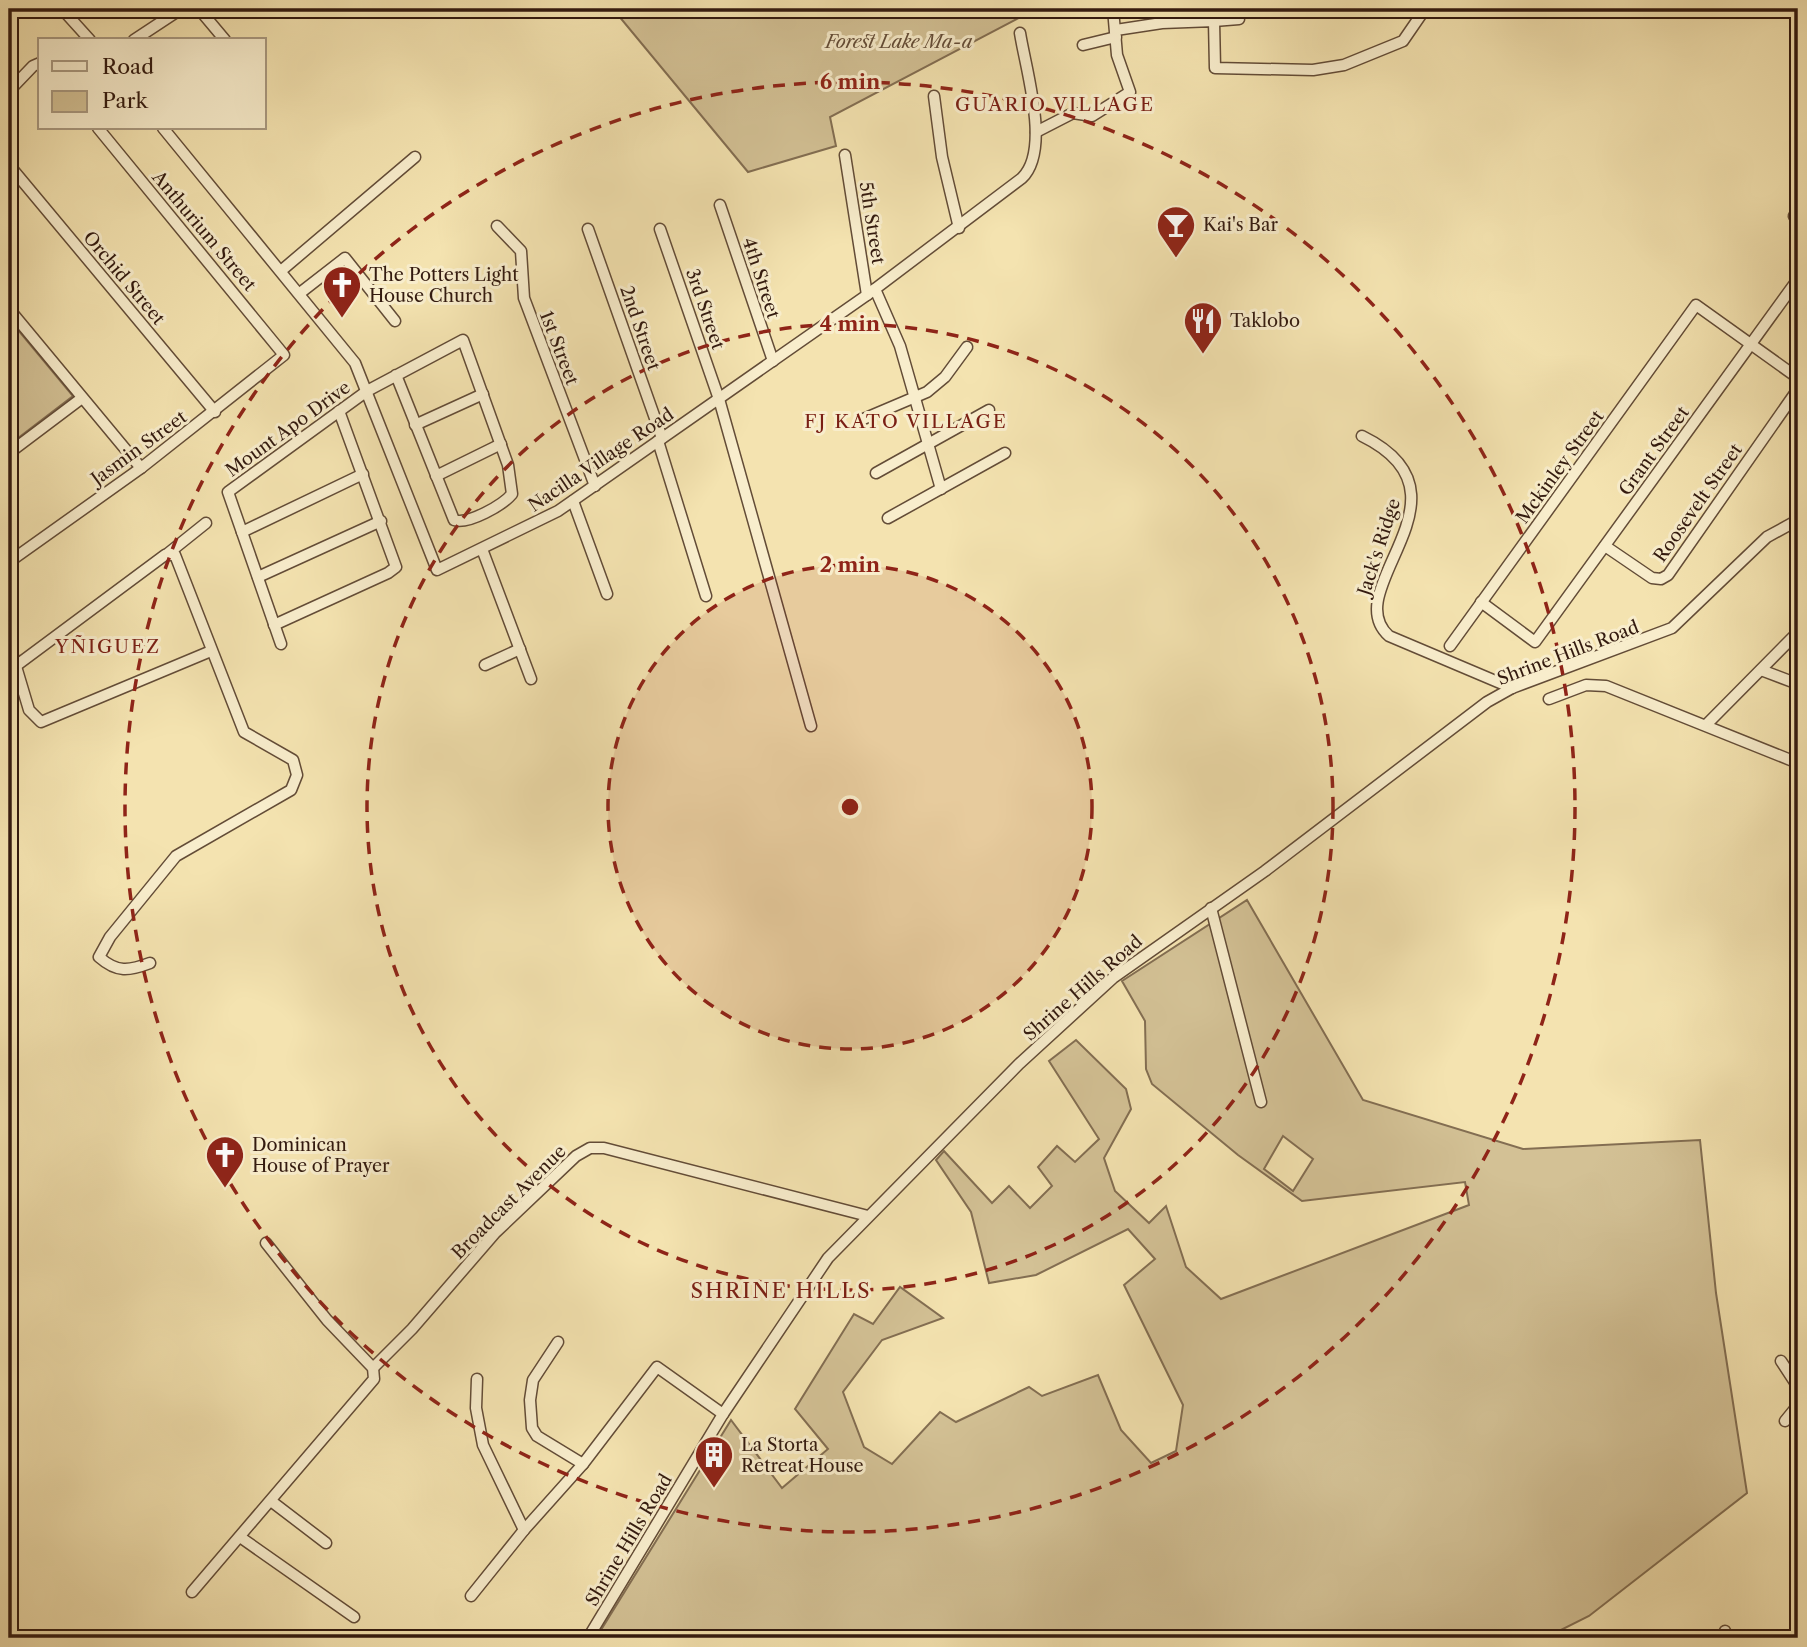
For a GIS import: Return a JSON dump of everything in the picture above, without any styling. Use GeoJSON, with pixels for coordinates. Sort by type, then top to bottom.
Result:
{"type":"FeatureCollection","features":[{"type":"Feature","properties":{"kind":"street"},"geometry":{"type":"LineString","coordinates":[[62,9],[88,38]]}},
{"type":"Feature","properties":{"kind":"street"},"geometry":{"type":"LineString","coordinates":[[137,38],[181,9]]}},
{"type":"Feature","properties":{"kind":"street"},"geometry":{"type":"LineString","coordinates":[[199,9],[223,38]]}},
{"type":"Feature","properties":{"kind":"street"},"geometry":{"type":"LineString","coordinates":[[1036,132],[1073,113],[1092,116],[1130,92],[1119,66],[1113,9]]}},
{"type":"Feature","properties":{"kind":"street"},"geometry":{"type":"LineString","coordinates":[[1214,21],[1216,68],[1325,69],[1396,45],[1410,34],[1425,9]]}},
{"type":"Feature","properties":{"kind":"street"},"geometry":{"type":"LineString","coordinates":[[1083,45],[1162,23],[1238,19]]}},
{"type":"Feature","properties":{"kind":"street","name":"Nacilla Village Road"},"geometry":{"type":"LineString","coordinates":[[165,130],[351,356],[437,570],[541,521],[573,501],[871,292],[1028,173],[1035,159],[1036,132],[1020,33]]}},
{"type":"Feature","properties":{"kind":"street"},"geometry":{"type":"LineString","coordinates":[[9,91],[38,65]]}},
{"type":"Feature","properties":{"kind":"street"},"geometry":{"type":"LineString","coordinates":[[934,96],[947,184],[958,228]]}},
{"type":"Feature","properties":{"kind":"street","name":"Anthurium Street"},"geometry":{"type":"LineString","coordinates":[[100,130],[284,355]]}},
{"type":"Feature","properties":{"kind":"street","name":"5th Street"},"geometry":{"type":"LineString","coordinates":[[845,155],[871,292],[900,346],[941,489]]}},
{"type":"Feature","properties":{"kind":"street"},"geometry":{"type":"LineString","coordinates":[[282,271],[415,157]]}},
{"type":"Feature","properties":{"kind":"street","name":"Orchid Street"},"geometry":{"type":"LineString","coordinates":[[9,165],[215,412]]}},
{"type":"Feature","properties":{"kind":"street","name":"4th Street"},"geometry":{"type":"LineString","coordinates":[[720,205],[772,361]]}},
{"type":"Feature","properties":{"kind":"street","name":"1st Street"},"geometry":{"type":"LineString","coordinates":[[497,226],[521,251],[524,299],[595,485]]}},
{"type":"Feature","properties":{"kind":"street","name":"2nd Street"},"geometry":{"type":"LineString","coordinates":[[589,229],[660,440],[706,596]]}},
{"type":"Feature","properties":{"kind":"street","name":"3rd Street"},"geometry":{"type":"LineString","coordinates":[[660,229],[719,399],[811,726]]}},
{"type":"Feature","properties":{"kind":"street"},"geometry":{"type":"LineString","coordinates":[[300,293],[345,258],[395,321]]}},
{"type":"Feature","properties":{"kind":"street","name":"Grant Street"},"geometry":{"type":"LineString","coordinates":[[1481,602],[1535,642],[1797,282]]}},
{"type":"Feature","properties":{"kind":"street","name":"Mckinley Street"},"geometry":{"type":"LineString","coordinates":[[1450,646],[1696,305],[1750,344]]}},
{"type":"Feature","properties":{"kind":"street"},"geometry":{"type":"LineString","coordinates":[[9,309],[141,468]]}},
{"type":"Feature","properties":{"kind":"street","name":"Mount Apo Drive"},"geometry":{"type":"LineString","coordinates":[[243,532],[229,492],[367,391],[463,340],[483,394]]}},
{"type":"Feature","properties":{"kind":"street"},"geometry":{"type":"LineString","coordinates":[[1750,344],[1798,378]]}},
{"type":"Feature","properties":{"kind":"street"},"geometry":{"type":"LineString","coordinates":[[861,420],[916,398],[936,386],[967,347]]}},
{"type":"Feature","properties":{"kind":"street","name":"Jasmin Street"},"geometry":{"type":"LineString","coordinates":[[9,562],[141,468],[284,355]]}},
{"type":"Feature","properties":{"kind":"street"},"geometry":{"type":"LineString","coordinates":[[396,375],[415,425],[454,520],[461,522],[512,494],[513,482],[483,394],[415,425]]}},
{"type":"Feature","properties":{"kind":"street","name":"Roosevelt Street"},"geometry":{"type":"LineString","coordinates":[[1605,546],[1652,578],[1661,579],[1668,575],[1798,389]]}},
{"type":"Feature","properties":{"kind":"street"},"geometry":{"type":"LineString","coordinates":[[9,453],[82,398]]}},
{"type":"Feature","properties":{"kind":"street"},"geometry":{"type":"LineString","coordinates":[[876,473],[989,410]]}},
{"type":"Feature","properties":{"kind":"street"},"geometry":{"type":"LineString","coordinates":[[275,625],[396,567],[339,411]]}},
{"type":"Feature","properties":{"kind":"street","name":"Jack's Ridge"},"geometry":{"type":"LineString","coordinates":[[1362,436],[1379,445],[1399,464],[1412,492],[1409,518],[1377,603],[1377,621],[1382,630],[1388,636],[1512,688]]}},
{"type":"Feature","properties":{"kind":"street"},"geometry":{"type":"LineString","coordinates":[[436,476],[501,444]]}},
{"type":"Feature","properties":{"kind":"street"},"geometry":{"type":"LineString","coordinates":[[888,518],[1005,453]]}},
{"type":"Feature","properties":{"kind":"street"},"geometry":{"type":"LineString","coordinates":[[281,644],[243,532],[363,474]]}},
{"type":"Feature","properties":{"kind":"street"},"geometry":{"type":"LineString","coordinates":[[573,501],[607,594]]}},
{"type":"Feature","properties":{"kind":"street","name":"Shrine Hills Road"},"geometry":{"type":"LineString","coordinates":[[588,1638],[723,1414],[828,1258],[1069,1018],[1145,953],[1265,872],[1487,702],[1512,688],[1672,628],[1767,537],[1798,520]]}},
{"type":"Feature","properties":{"kind":"street"},"geometry":{"type":"LineString","coordinates":[[258,577],[381,521]]}},
{"type":"Feature","properties":{"kind":"street"},"geometry":{"type":"LineString","coordinates":[[12,668],[206,523]]}},
{"type":"Feature","properties":{"kind":"street"},"geometry":{"type":"LineString","coordinates":[[482,549],[531,679]]}},
{"type":"Feature","properties":{"kind":"street"},"geometry":{"type":"LineString","coordinates":[[150,963],[127,971],[110,966],[99,957],[110,937],[176,856],[278,799],[291,790],[297,775],[290,756],[244,732],[178,560],[175,555],[165,555]]}},
{"type":"Feature","properties":{"kind":"street"},"geometry":{"type":"LineString","coordinates":[[1706,726],[1798,632]]}},
{"type":"Feature","properties":{"kind":"street"},"geometry":{"type":"LineString","coordinates":[[9,643],[12,668],[29,710],[37,719],[46,722],[211,651]]}},
{"type":"Feature","properties":{"kind":"street"},"geometry":{"type":"LineString","coordinates":[[485,665],[520,649]]}},
{"type":"Feature","properties":{"kind":"street"},"geometry":{"type":"LineString","coordinates":[[1761,670],[1798,684]]}},
{"type":"Feature","properties":{"kind":"street"},"geometry":{"type":"LineString","coordinates":[[1549,699],[1597,684],[1798,763]]}},
{"type":"Feature","properties":{"kind":"street"},"geometry":{"type":"LineString","coordinates":[[1211,908],[1261,1102]]}},
{"type":"Feature","properties":{"kind":"street","name":"Broadcast Avenue"},"geometry":{"type":"LineString","coordinates":[[373,1368],[412,1329],[495,1233],[576,1156],[590,1148],[617,1152],[868,1216]]}},
{"type":"Feature","properties":{"kind":"street"},"geometry":{"type":"LineString","coordinates":[[192,1592],[374,1379],[373,1368],[327,1320],[266,1243]]}},
{"type":"Feature","properties":{"kind":"street"},"geometry":{"type":"LineString","coordinates":[[558,1342],[533,1380],[530,1400],[531,1428],[537,1436],[583,1464]]}},
{"type":"Feature","properties":{"kind":"street"},"geometry":{"type":"LineString","coordinates":[[1781,1361],[1798,1387]]}},
{"type":"Feature","properties":{"kind":"street"},"geometry":{"type":"LineString","coordinates":[[471,1596],[524,1530],[583,1464],[657,1367],[723,1414]]}},
{"type":"Feature","properties":{"kind":"street"},"geometry":{"type":"LineString","coordinates":[[477,1379],[477,1408],[483,1445],[524,1530]]}},
{"type":"Feature","properties":{"kind":"street"},"geometry":{"type":"LineString","coordinates":[[1785,1420],[1798,1405]]}},
{"type":"Feature","properties":{"kind":"street"},"geometry":{"type":"LineString","coordinates":[[271,1501],[327,1543]]}},
{"type":"Feature","properties":{"kind":"street"},"geometry":{"type":"LineString","coordinates":[[240,1537],[354,1617]]}},
{"type":"Feature","properties":{"kind":"green space","name":"Forest Lake Ma-a"},"geometry":{"type":"Polygon","coordinates":[[[613,9],[1036,9],[830,117],[836,146],[748,172],[613,9]]]}},
{"type":"Feature","properties":{"kind":"green space"},"geometry":{"type":"Polygon","coordinates":[[[9,319],[73,396],[9,445],[9,319]]]}},
{"type":"Feature","properties":{"kind":"green space"},"geometry":{"type":"Polygon","coordinates":[[[1247,900],[1363,1100],[1523,1149],[1700,1140],[1716,1293],[1747,1493],[1589,1616],[1545,1638],[596,1638],[731,1420],[782,1488],[828,1449],[795,1409],[854,1314],[873,1324],[900,1287],[943,1318],[882,1340],[843,1392],[864,1447],[892,1464],[940,1412],[956,1422],[1029,1387],[1042,1396],[1098,1375],[1121,1430],[1151,1463],[1176,1451],[1183,1405],[1124,1285],[1155,1259],[1128,1229],[1036,1275],[989,1283],[971,1212],[936,1160],[944,1151],[992,1203],[1009,1186],[1030,1208],[1052,1186],[1038,1167],[1057,1146],[1075,1162],[1099,1139],[1049,1061],[1076,1040],[1126,1089],[1131,1109],[1104,1158],[1115,1191],[1149,1223],[1166,1206],[1186,1267],[1221,1299],[1469,1205],[1465,1182],[1302,1201],[1238,1155],[1152,1084],[1146,1069],[1145,1021],[1122,981],[1247,900]],[[1283,1136],[1264,1169],[1293,1191],[1313,1159],[1283,1136]]]}},
{"type":"Feature","properties":{"kind":"place","name":"Kai's Bar"},"geometry":{"type":"Point","coordinates":[1176,259]}},
{"type":"Feature","properties":{"kind":"place","name":"The Potters Light House Church"},"geometry":{"type":"Point","coordinates":[342,319]}},
{"type":"Feature","properties":{"kind":"place","name":"Taklobo"},"geometry":{"type":"Point","coordinates":[1203,355]}},
{"type":"Feature","properties":{"kind":"place","name":"Dominican House of Prayer"},"geometry":{"type":"Point","coordinates":[225,1189]}},
{"type":"Feature","properties":{"kind":"place","name":"La Storta Retreat House"},"geometry":{"type":"Point","coordinates":[714,1489]}},
{"type":"Feature","properties":{"kind":"district","name":"GUARIO VILLAGE"},"geometry":{"type":"Point","coordinates":[1055,104]}},
{"type":"Feature","properties":{"kind":"district","name":"FJ KATO VILLAGE"},"geometry":{"type":"Point","coordinates":[906,421]}},
{"type":"Feature","properties":{"kind":"district","name":"YÑIGUEZ"},"geometry":{"type":"Point","coordinates":[108,646]}},
{"type":"Feature","properties":{"kind":"district","name":"SHRINE HILLS"},"geometry":{"type":"Point","coordinates":[781,1291]}}]}
